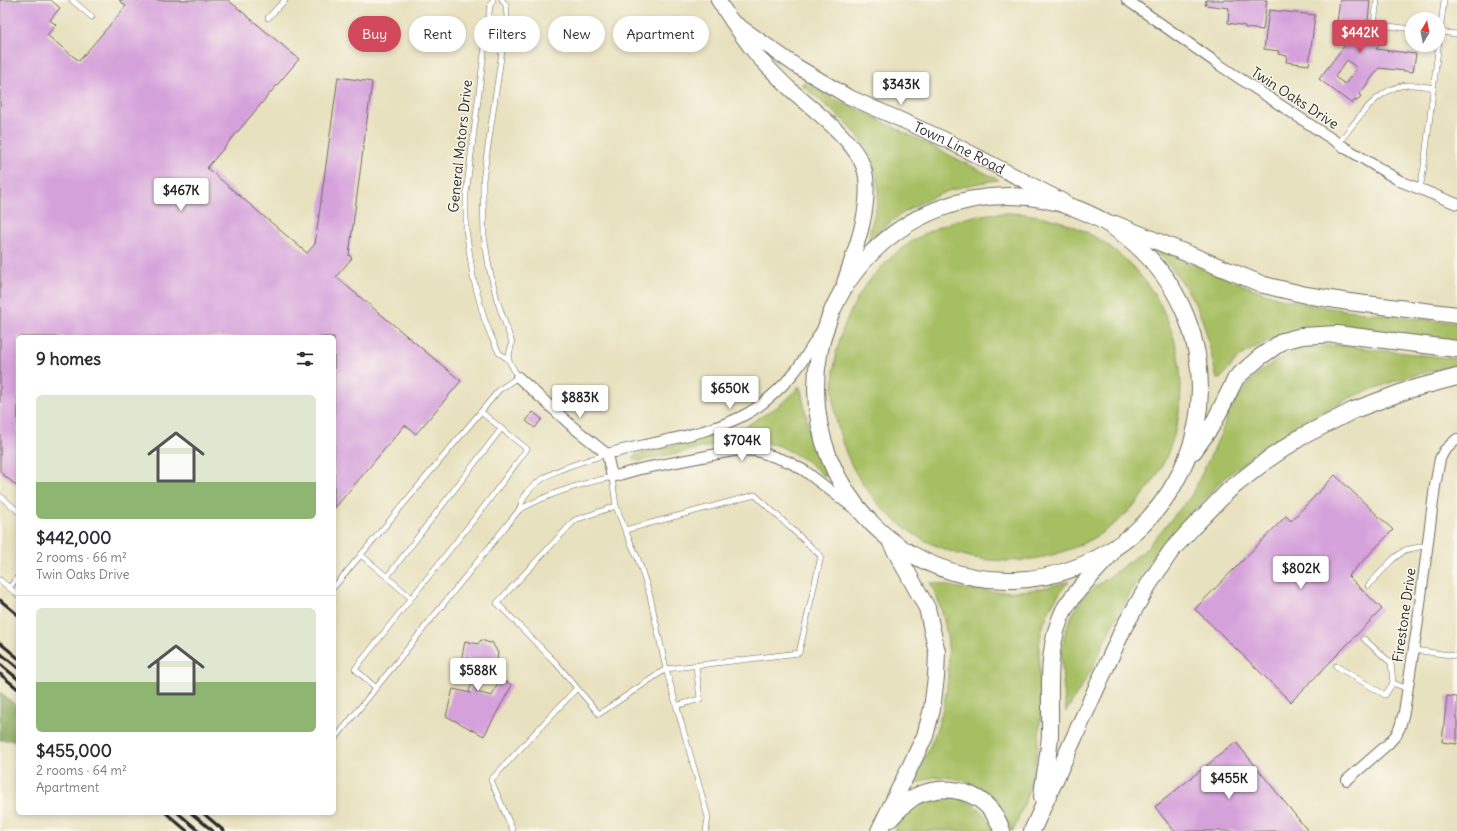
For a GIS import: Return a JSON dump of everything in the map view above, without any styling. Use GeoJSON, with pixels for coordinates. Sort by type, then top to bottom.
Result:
{"type":"FeatureCollection","features":[{"type":"Feature","properties":{"kind":"main road"},"geometry":{"type":"LineString","coordinates":[[880,829],[925,736],[932,709],[937,652],[926,608],[890,543],[861,514],[827,451],[820,416],[817,365],[826,322],[844,283],[861,263],[881,244],[904,226],[928,214],[957,203],[994,197],[1016,197],[1063,202],[1264,285],[1306,295],[1349,302],[1457,315]]}},
{"type":"Feature","properties":{"kind":"main road"},"geometry":{"type":"LineString","coordinates":[[1104,220],[1148,260],[1166,280],[1184,314],[1196,352],[1200,376],[1197,423],[1193,441],[1185,464]]}},
{"type":"Feature","properties":{"kind":"main road"},"geometry":{"type":"LineString","coordinates":[[1039,817],[1050,735],[1050,660],[1053,640],[1064,610],[1118,546],[1158,509],[1185,464],[1213,424],[1236,378],[1260,357],[1283,341],[1302,336],[1337,334],[1457,349]]}},
{"type":"Feature","properties":{"kind":"main road"},"geometry":{"type":"LineString","coordinates":[[1032,831],[1124,627],[1149,584],[1171,551],[1192,528],[1229,490],[1301,437],[1354,410],[1408,390],[1457,377]]}},
{"type":"Feature","properties":{"kind":"main road"},"geometry":{"type":"LineString","coordinates":[[890,543],[927,562],[970,576],[993,580],[1032,579],[1054,575],[1079,567],[1118,546]]}},
{"type":"Feature","properties":{"kind":"main road"},"geometry":{"type":"LineString","coordinates":[[880,829],[905,804],[915,797],[934,790],[959,791],[975,796],[986,804],[999,821],[1002,831]]}},
{"type":"Feature","properties":{"kind":"street","name":"Town Line Road"},"geometry":{"type":"LineString","coordinates":[[718,0],[760,58],[779,78],[840,133],[863,165],[866,176],[866,200],[863,225],[844,283]]}},
{"type":"Feature","properties":{"kind":"street","name":"Twin Oaks Drive"},"geometry":{"type":"LineString","coordinates":[[1127,0],[1215,62],[1338,144],[1400,181],[1457,204]]}},
{"type":"Feature","properties":{"kind":"street","name":"Town Line Road"},"geometry":{"type":"LineString","coordinates":[[732,21],[798,67],[847,96],[944,139],[1063,202]]}},
{"type":"Feature","properties":{"kind":"street"},"geometry":{"type":"LineString","coordinates":[[826,322],[794,372],[775,393],[751,412],[730,422],[692,434],[607,454],[612,477],[640,469],[738,450],[757,451],[789,462],[805,471],[861,514]]}},
{"type":"Feature","properties":{"kind":"street","name":"General Motors Drive"},"geometry":{"type":"LineString","coordinates":[[518,377],[573,427],[607,454]]}},
{"type":"Feature","properties":{"kind":"street","name":"Firestone Drive"},"geometry":{"type":"LineString","coordinates":[[1347,780],[1388,744],[1396,735],[1400,727],[1414,650],[1440,459],[1444,451],[1457,439]]}},
{"type":"Feature","properties":{"kind":"lane"},"geometry":{"type":"LineString","coordinates":[[72,0],[92,17]]}},
{"type":"Feature","properties":{"kind":"lane"},"geometry":{"type":"LineString","coordinates":[[268,18],[285,0]]}},
{"type":"Feature","properties":{"kind":"lane","name":"General Motors Drive"},"geometry":{"type":"LineString","coordinates":[[493,0],[490,6],[472,141],[466,194],[466,229],[473,276],[479,302],[491,336],[499,353],[508,358],[518,377]]}},
{"type":"Feature","properties":{"kind":"lane","name":"General Motors Drive"},"geometry":{"type":"LineString","coordinates":[[502,0],[506,5],[507,17],[483,180],[483,211],[484,236],[492,283],[512,343],[508,358]]}},
{"type":"Feature","properties":{"kind":"lane"},"geometry":{"type":"LineString","coordinates":[[1377,0],[1374,24],[1405,28]]}},
{"type":"Feature","properties":{"kind":"lane"},"geometry":{"type":"LineString","coordinates":[[1442,12],[1444,0]]}},
{"type":"Feature","properties":{"kind":"lane"},"geometry":{"type":"LineString","coordinates":[[1445,33],[1457,34]]}},
{"type":"Feature","properties":{"kind":"lane"},"geometry":{"type":"LineString","coordinates":[[1420,189],[1434,88],[1437,52]]}},
{"type":"Feature","properties":{"kind":"lane"},"geometry":{"type":"LineString","coordinates":[[1338,144],[1370,104],[1381,95],[1398,87],[1416,85],[1434,88]]}},
{"type":"Feature","properties":{"kind":"lane"},"geometry":{"type":"LineString","coordinates":[[336,585],[499,390],[518,377]]}},
{"type":"Feature","properties":{"kind":"lane"},"geometry":{"type":"LineString","coordinates":[[375,687],[355,669],[527,449],[481,412]]}},
{"type":"Feature","properties":{"kind":"lane"},"geometry":{"type":"LineString","coordinates":[[387,576],[501,429]]}},
{"type":"Feature","properties":{"kind":"lane"},"geometry":{"type":"LineString","coordinates":[[336,737],[375,687],[519,510],[525,496],[535,484],[558,470],[607,454]]}},
{"type":"Feature","properties":{"kind":"lane"},"geometry":{"type":"LineString","coordinates":[[519,510],[538,500],[567,489],[587,482],[612,477],[616,506],[638,559],[650,596],[666,669],[708,817],[706,831]]}},
{"type":"Feature","properties":{"kind":"lane"},"geometry":{"type":"LineString","coordinates":[[616,506],[575,520],[497,603],[578,688],[598,714],[666,669],[799,653],[821,556],[755,495],[625,530]]}},
{"type":"Feature","properties":{"kind":"lane"},"geometry":{"type":"LineString","coordinates":[[0,496],[16,509]]}},
{"type":"Feature","properties":{"kind":"lane"},"geometry":{"type":"LineString","coordinates":[[1368,586],[1393,559],[1405,550],[1428,545]]}},
{"type":"Feature","properties":{"kind":"lane"},"geometry":{"type":"LineString","coordinates":[[361,555],[411,598]]}},
{"type":"Feature","properties":{"kind":"lane"},"geometry":{"type":"LineString","coordinates":[[9,588],[16,579]]}},
{"type":"Feature","properties":{"kind":"lane"},"geometry":{"type":"LineString","coordinates":[[0,580],[16,593]]}},
{"type":"Feature","properties":{"kind":"lane"},"geometry":{"type":"LineString","coordinates":[[1336,666],[1385,695],[1393,684],[1391,663],[1364,639]]}},
{"type":"Feature","properties":{"kind":"lane"},"geometry":{"type":"LineString","coordinates":[[1414,650],[1457,656]]}},
{"type":"Feature","properties":{"kind":"lane"},"geometry":{"type":"LineString","coordinates":[[676,706],[700,699],[696,666]]}},
{"type":"Feature","properties":{"kind":"lane"},"geometry":{"type":"LineString","coordinates":[[1393,684],[1408,688]]}},
{"type":"Feature","properties":{"kind":"lane"},"geometry":{"type":"LineString","coordinates":[[513,831],[491,780],[578,688]]}},
{"type":"Feature","properties":{"kind":"green space"},"geometry":{"type":"Polygon","coordinates":[[[803,82],[832,98],[864,112],[999,180],[958,188],[932,197],[908,210],[892,221],[869,243],[870,231],[878,201],[877,176],[872,159],[854,131],[802,85],[803,82]]]}},
{"type":"Feature","properties":{"kind":"green space"},"geometry":{"type":"Polygon","coordinates":[[[1007,213],[1041,217],[1074,226],[1104,242],[1130,264],[1152,290],[1168,320],[1177,353],[1181,387],[1177,421],[1168,454],[1152,484],[1130,510],[1104,532],[1074,548],[1041,557],[1007,561],[973,557],[940,548],[910,532],[884,510],[862,484],[846,454],[837,421],[833,387],[837,353],[846,320],[862,290],[884,264],[910,242],[940,226],[973,217],[1007,213]]]}},
{"type":"Feature","properties":{"kind":"green space"},"geometry":{"type":"Polygon","coordinates":[[[1152,245],[1209,272],[1273,296],[1329,308],[1457,323],[1457,341],[1283,334],[1240,356],[1220,379],[1217,379],[1199,311],[1181,281],[1151,246],[1152,245]]]}},
{"type":"Feature","properties":{"kind":"green space"},"geometry":{"type":"Polygon","coordinates":[[[1336,345],[1457,359],[1457,365],[1406,377],[1349,398],[1296,427],[1259,451],[1223,479],[1159,549],[1142,573],[1109,631],[1092,669],[1066,712],[1062,664],[1064,636],[1076,608],[1087,593],[1144,551],[1191,496],[1219,438],[1229,412],[1254,377],[1266,367],[1288,354],[1302,349],[1336,345]]]}},
{"type":"Feature","properties":{"kind":"green space"},"geometry":{"type":"Polygon","coordinates":[[[799,386],[801,389],[808,425],[827,476],[823,475],[807,461],[780,446],[744,439],[639,461],[634,460],[634,456],[639,454],[746,426],[777,407],[792,395],[799,386]]]}},
{"type":"Feature","properties":{"kind":"green space"},"geometry":{"type":"Polygon","coordinates":[[[1069,581],[1052,605],[1041,632],[1039,652],[1041,703],[1036,757],[1025,802],[1013,831],[1011,831],[1003,812],[992,796],[974,784],[952,778],[934,777],[909,788],[929,750],[937,729],[942,713],[948,681],[949,665],[946,632],[936,594],[930,582],[965,589],[1000,592],[1034,589],[1069,581]]]}},
{"type":"Feature","properties":{"kind":"green space"},"geometry":{"type":"Polygon","coordinates":[[[0,692],[16,705],[16,740],[0,740],[0,692]]]}},
{"type":"Feature","properties":{"kind":"green space"},"geometry":{"type":"Polygon","coordinates":[[[950,795],[971,803],[981,811],[990,823],[993,831],[894,831],[899,821],[916,803],[950,795]]]}},
{"type":"Feature","properties":{"kind":"building"},"geometry":{"type":"Polygon","coordinates":[[[0,0],[51,0],[60,8],[50,20],[56,25],[47,35],[79,61],[126,6],[119,0],[228,0],[299,59],[207,168],[307,253],[315,244],[338,77],[372,82],[349,255],[352,258],[336,277],[461,381],[416,434],[405,425],[336,507],[336,335],[16,335],[16,485],[0,472],[0,0]]]}},
{"type":"Feature","properties":{"kind":"building"},"geometry":{"type":"Polygon","coordinates":[[[1206,0],[1267,0],[1263,30],[1245,28],[1245,26],[1228,23],[1229,8],[1205,5],[1206,0]]]}},
{"type":"Feature","properties":{"kind":"building"},"geometry":{"type":"Polygon","coordinates":[[[1340,0],[1370,0],[1367,33],[1376,40],[1378,38],[1383,41],[1376,49],[1416,54],[1413,72],[1379,68],[1359,95],[1361,96],[1352,104],[1319,79],[1351,37],[1346,34],[1346,31],[1336,30],[1340,0]],[[1347,60],[1335,77],[1345,84],[1357,68],[1347,60]]]}},
{"type":"Feature","properties":{"kind":"building"},"geometry":{"type":"Polygon","coordinates":[[[1269,10],[1315,15],[1309,65],[1286,62],[1287,56],[1278,54],[1279,51],[1264,49],[1269,10]]]}},
{"type":"Feature","properties":{"kind":"building"},"geometry":{"type":"Polygon","coordinates":[[[533,412],[542,419],[535,428],[526,421],[533,412]]]}},
{"type":"Feature","properties":{"kind":"building"},"geometry":{"type":"Polygon","coordinates":[[[1335,475],[1393,530],[1348,576],[1382,609],[1291,702],[1195,609],[1286,516],[1291,521],[1335,475]]]}},
{"type":"Feature","properties":{"kind":"building"},"geometry":{"type":"Polygon","coordinates":[[[481,640],[490,643],[492,642],[498,653],[497,660],[487,665],[491,668],[488,681],[484,683],[482,682],[476,692],[492,696],[500,679],[512,685],[484,736],[446,716],[453,689],[471,693],[469,690],[476,678],[487,672],[488,667],[482,670],[484,663],[478,661],[478,663],[468,658],[461,661],[465,641],[478,644],[481,640]]]}},
{"type":"Feature","properties":{"kind":"building"},"geometry":{"type":"Polygon","coordinates":[[[1447,696],[1457,697],[1457,744],[1442,742],[1447,696]]]}},
{"type":"Feature","properties":{"kind":"building"},"geometry":{"type":"Polygon","coordinates":[[[1236,742],[1308,831],[1174,831],[1155,807],[1236,742]]]}},
{"type":"Feature","properties":{"kind":"railway"},"geometry":{"type":"LineString","coordinates":[[0,600],[16,613]]}},
{"type":"Feature","properties":{"kind":"railway"},"geometry":{"type":"LineString","coordinates":[[0,643],[16,656]]}},
{"type":"Feature","properties":{"kind":"railway"},"geometry":{"type":"LineString","coordinates":[[0,653],[16,666]]}},
{"type":"Feature","properties":{"kind":"railway"},"geometry":{"type":"LineString","coordinates":[[0,664],[16,677]]}},
{"type":"Feature","properties":{"kind":"railway"},"geometry":{"type":"LineString","coordinates":[[0,674],[16,687]]}},
{"type":"Feature","properties":{"kind":"railway"},"geometry":{"type":"LineString","coordinates":[[168,815],[187,831]]}},
{"type":"Feature","properties":{"kind":"railway"},"geometry":{"type":"LineString","coordinates":[[180,815],[199,831]]}},
{"type":"Feature","properties":{"kind":"railway"},"geometry":{"type":"LineString","coordinates":[[193,815],[213,831]]}},
{"type":"Feature","properties":{"kind":"railway"},"geometry":{"type":"LineString","coordinates":[[205,815],[224,831]]}}]}
